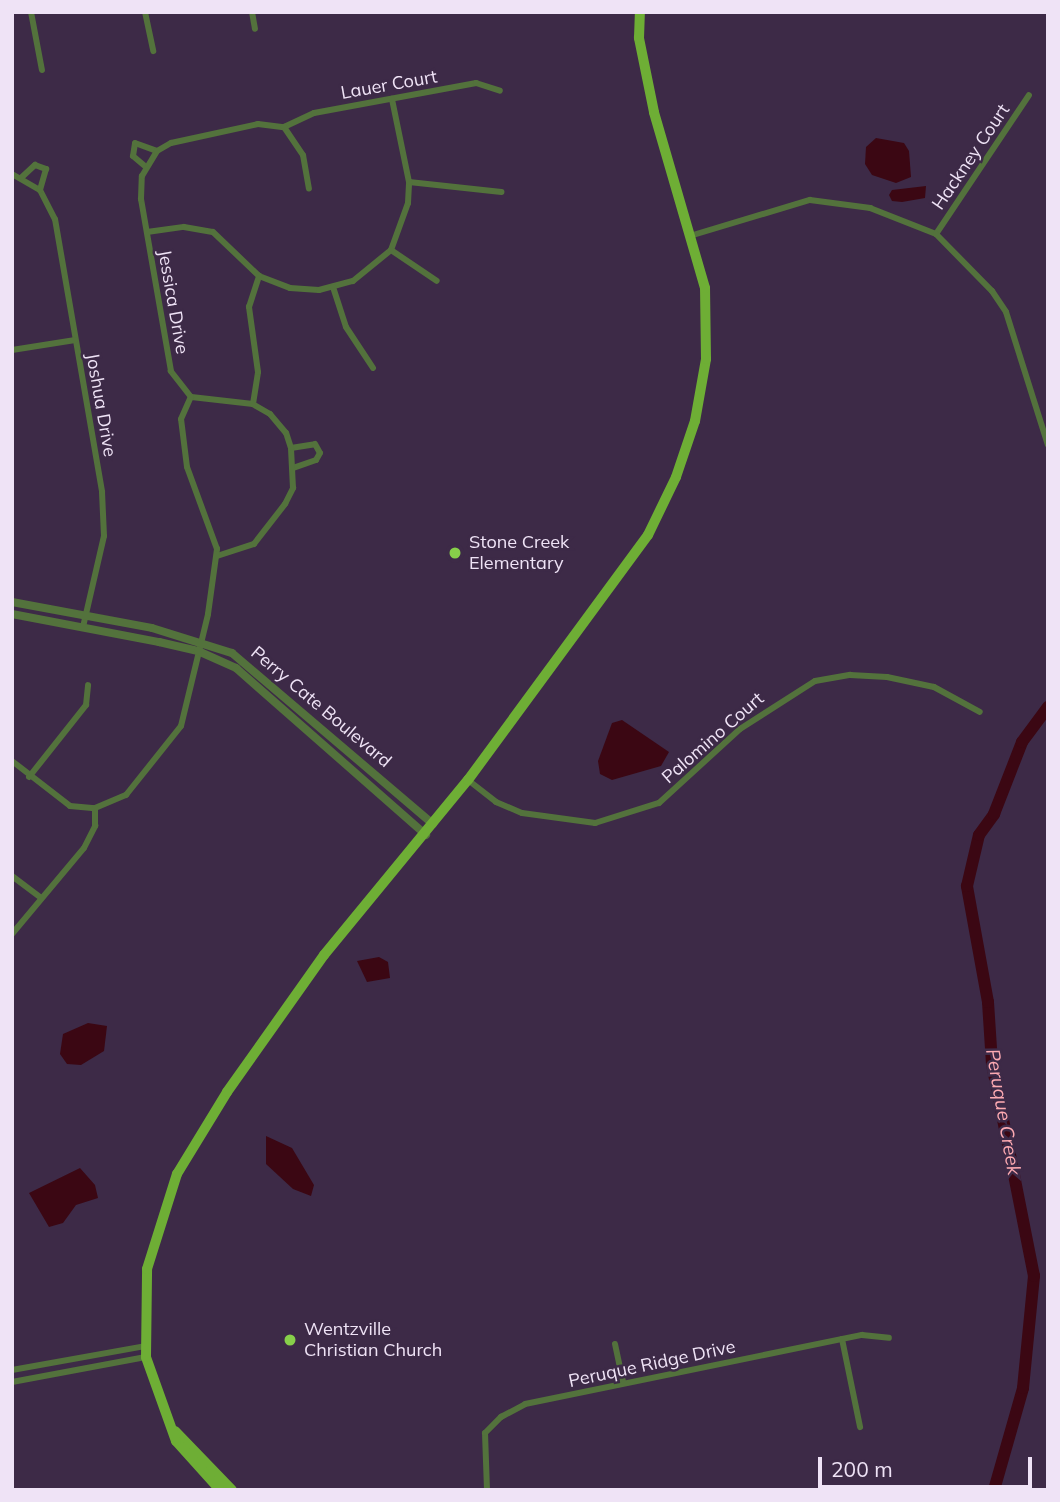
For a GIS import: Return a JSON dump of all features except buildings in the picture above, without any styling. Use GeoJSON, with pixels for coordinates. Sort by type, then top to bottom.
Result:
{"type":"FeatureCollection","features":[{"type":"Feature","properties":{"kind":"main road"},"geometry":{"type":"LineString","coordinates":[[232,1490],[175,1432],[157,1396],[146,1352],[147,1269],[177,1174],[227,1091],[324,954],[426,835],[648,535],[676,477],[695,421],[706,359],[705,288],[693,234],[654,113],[639,38],[640,12]]}},
{"type":"Feature","properties":{"kind":"main road"},"geometry":{"type":"LineString","coordinates":[[175,1432],[176,1441],[220,1490]]}},
{"type":"Feature","properties":{"kind":"street"},"geometry":{"type":"LineString","coordinates":[[31,12],[42,70]]}},
{"type":"Feature","properties":{"kind":"street"},"geometry":{"type":"LineString","coordinates":[[145,12],[153,51]]}},
{"type":"Feature","properties":{"kind":"street"},"geometry":{"type":"LineString","coordinates":[[252,12],[255,29]]}},
{"type":"Feature","properties":{"kind":"street","name":"Lauer Court"},"geometry":{"type":"LineString","coordinates":[[284,127],[314,113],[476,83],[487,83],[500,91]]}},
{"type":"Feature","properties":{"kind":"street","name":"Hackney Court"},"geometry":{"type":"LineString","coordinates":[[936,234],[1029,95]]}},
{"type":"Feature","properties":{"kind":"street"},"geometry":{"type":"LineString","coordinates":[[147,232],[184,227],[213,232],[259,276],[290,288],[333,287],[371,269],[391,250],[404,215],[409,183],[392,99]]}},
{"type":"Feature","properties":{"kind":"street","name":"Jessica Drive"},"geometry":{"type":"LineString","coordinates":[[191,397],[169,363],[140,186],[146,167],[157,151],[190,136],[245,125],[284,127]]}},
{"type":"Feature","properties":{"kind":"street"},"geometry":{"type":"LineString","coordinates":[[284,127],[303,155],[309,188]]}},
{"type":"Feature","properties":{"kind":"street","name":"Jessica Drive"},"geometry":{"type":"LineString","coordinates":[[146,167],[133,156],[135,143],[157,151]]}},
{"type":"Feature","properties":{"kind":"street","name":"Joshua Drive"},"geometry":{"type":"LineString","coordinates":[[22,177],[35,165],[46,169],[40,190]]}},
{"type":"Feature","properties":{"kind":"street","name":"Joshua Drive"},"geometry":{"type":"LineString","coordinates":[[12,174],[22,177],[40,190],[55,219],[105,522],[83,627]]}},
{"type":"Feature","properties":{"kind":"street"},"geometry":{"type":"LineString","coordinates":[[409,183],[501,192]]}},
{"type":"Feature","properties":{"kind":"street"},"geometry":{"type":"LineString","coordinates":[[693,234],[810,200],[870,208],[936,234],[985,283],[1006,312],[1048,445]]}},
{"type":"Feature","properties":{"kind":"street"},"geometry":{"type":"LineString","coordinates":[[391,250],[437,281]]}},
{"type":"Feature","properties":{"kind":"street"},"geometry":{"type":"LineString","coordinates":[[253,404],[258,372],[248,306],[259,276]]}},
{"type":"Feature","properties":{"kind":"street"},"geometry":{"type":"LineString","coordinates":[[333,287],[346,327],[373,368]]}},
{"type":"Feature","properties":{"kind":"street"},"geometry":{"type":"LineString","coordinates":[[12,350],[75,340]]}},
{"type":"Feature","properties":{"kind":"street"},"geometry":{"type":"LineString","coordinates":[[12,761],[29,777],[70,806],[95,808],[126,795],[172,740],[184,718],[186,692],[202,641],[216,556],[215,537],[193,495],[187,467],[181,419],[191,397],[253,404],[278,421],[291,448],[291,494],[267,530],[245,550],[216,556]]}},
{"type":"Feature","properties":{"kind":"street"},"geometry":{"type":"LineString","coordinates":[[291,448],[314,444],[320,453],[316,460],[293,468]]}},
{"type":"Feature","properties":{"kind":"street","name":"Perry Cate Boulevard"},"geometry":{"type":"LineString","coordinates":[[12,602],[202,641],[232,653],[255,669],[433,824]]}},
{"type":"Feature","properties":{"kind":"street","name":"Perry Cate Boulevard"},"geometry":{"type":"LineString","coordinates":[[12,614],[198,651],[244,673],[426,835]]}},
{"type":"Feature","properties":{"kind":"street","name":"Palomino Court"},"geometry":{"type":"LineString","coordinates":[[468,780],[496,802],[522,813],[595,823],[659,803],[740,729],[815,681],[850,675],[887,677],[934,687],[981,712]]}},
{"type":"Feature","properties":{"kind":"street"},"geometry":{"type":"LineString","coordinates":[[29,777],[86,705],[88,685]]}},
{"type":"Feature","properties":{"kind":"street"},"geometry":{"type":"LineString","coordinates":[[12,934],[92,835],[95,808]]}},
{"type":"Feature","properties":{"kind":"street"},"geometry":{"type":"LineString","coordinates":[[12,876],[41,898]]}},
{"type":"Feature","properties":{"kind":"street","name":"Peruque Ridge Drive"},"geometry":{"type":"LineString","coordinates":[[487,1490],[485,1433],[501,1417],[525,1404],[842,1339],[890,1338]]}},
{"type":"Feature","properties":{"kind":"street"},"geometry":{"type":"LineString","coordinates":[[842,1339],[860,1427]]}},
{"type":"Feature","properties":{"kind":"street"},"geometry":{"type":"LineString","coordinates":[[615,1344],[623,1383]]}},
{"type":"Feature","properties":{"kind":"street"},"geometry":{"type":"LineString","coordinates":[[12,1370],[146,1352]]}},
{"type":"Feature","properties":{"kind":"street"},"geometry":{"type":"LineString","coordinates":[[12,1382],[146,1352]]}},
{"type":"Feature","properties":{"kind":"shaded area"},"geometry":{"type":"Polygon","coordinates":[[[876,138],[904,143],[909,151],[911,177],[896,183],[872,175],[865,164],[866,147],[876,138]]]}},
{"type":"Feature","properties":{"kind":"shaded area"},"geometry":{"type":"Polygon","coordinates":[[[926,186],[925,198],[902,202],[892,201],[889,195],[892,190],[926,186]]]}},
{"type":"Feature","properties":{"kind":"shaded area"},"geometry":{"type":"Polygon","coordinates":[[[622,720],[669,752],[661,766],[612,780],[600,774],[598,761],[612,723],[622,720]]]}},
{"type":"Feature","properties":{"kind":"shaded area"},"geometry":{"type":"Polygon","coordinates":[[[379,957],[388,962],[390,978],[367,982],[357,961],[379,957]]]}},
{"type":"Feature","properties":{"kind":"shaded area"},"geometry":{"type":"Polygon","coordinates":[[[88,1023],[107,1026],[104,1051],[81,1065],[67,1064],[60,1054],[63,1034],[88,1023]]]}},
{"type":"Feature","properties":{"kind":"shaded area"},"geometry":{"type":"Polygon","coordinates":[[[266,1136],[292,1148],[314,1185],[311,1196],[293,1189],[266,1164],[266,1136]]]}},
{"type":"Feature","properties":{"kind":"shaded area"},"geometry":{"type":"Polygon","coordinates":[[[80,1168],[95,1185],[98,1198],[76,1205],[63,1223],[49,1227],[29,1193],[80,1168]]]}},
{"type":"Feature","properties":{"kind":"waterway","name":"Peruque Creek"},"geometry":{"type":"LineString","coordinates":[[994,1490],[1023,1388],[1034,1276],[992,1064],[988,1002],[967,886],[979,835],[994,814],[1022,742],[1048,707]]}},
{"type":"Feature","properties":{"kind":"place","name":"Stone Creek Elementary"},"geometry":{"type":"Point","coordinates":[455,553]}},
{"type":"Feature","properties":{"kind":"place","name":"Wentzville Christian Church"},"geometry":{"type":"Point","coordinates":[290,1340]}}]}
